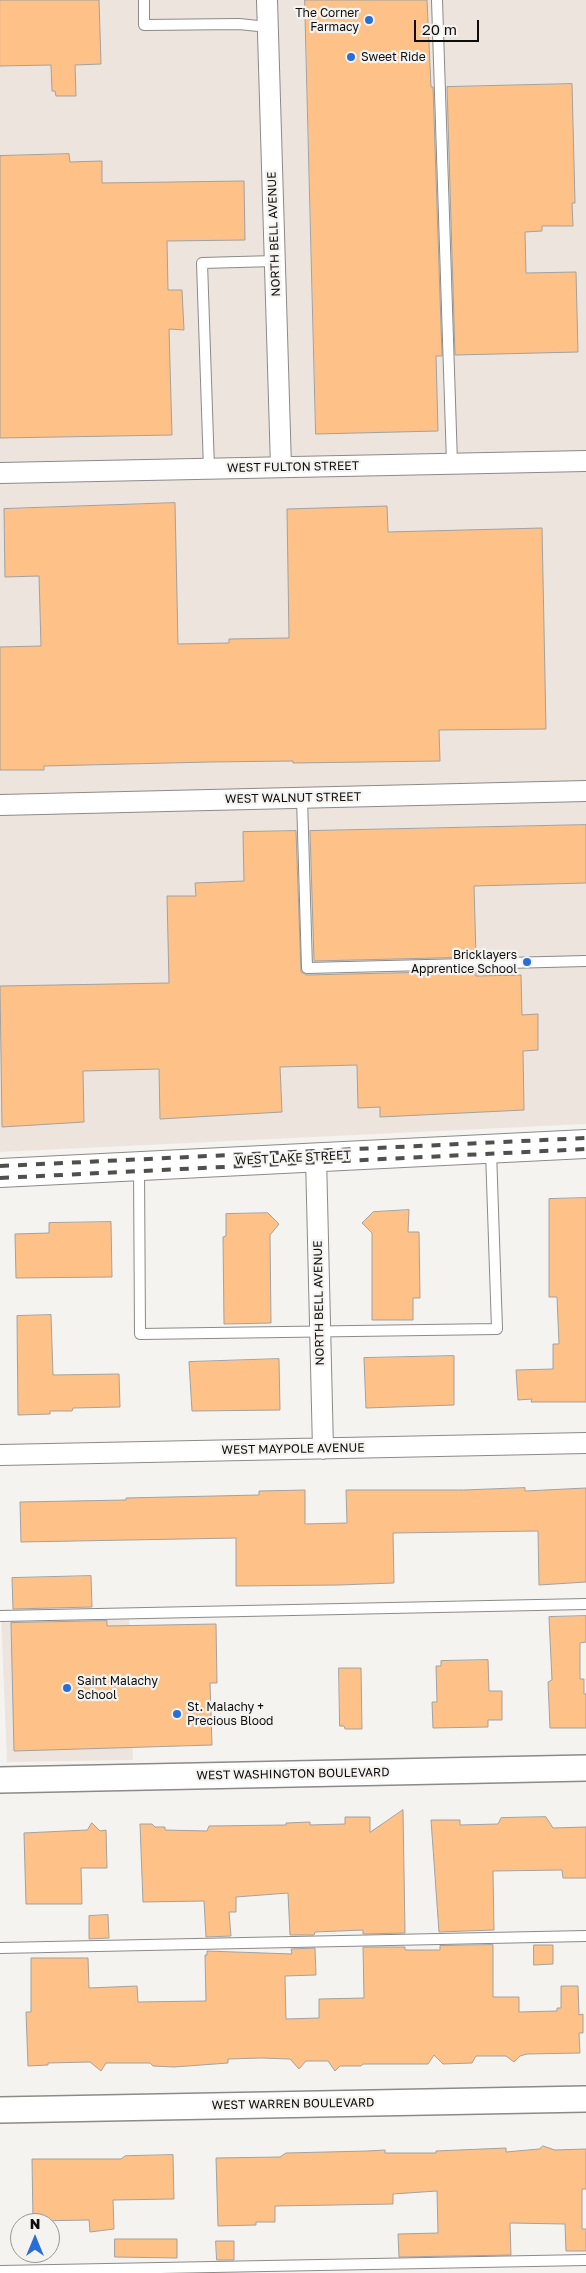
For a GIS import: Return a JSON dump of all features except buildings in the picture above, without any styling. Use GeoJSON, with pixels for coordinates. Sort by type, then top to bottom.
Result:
{"type":"FeatureCollection","features":[{"type":"Feature","properties":{"kind":"main road","name":"WEST LAKE STREET"},"geometry":{"type":"LineString","coordinates":[[0,1173],[586,1144]]}},
{"type":"Feature","properties":{"kind":"street","name":"NORTH BELL AVENUE"},"geometry":{"type":"LineString","coordinates":[[267,0],[281,467]]}},
{"type":"Feature","properties":{"kind":"street","name":"WEST FULTON STREET"},"geometry":{"type":"LineString","coordinates":[[0,473],[586,461]]}},
{"type":"Feature","properties":{"kind":"street","name":"WEST WALNUT STREET"},"geometry":{"type":"LineString","coordinates":[[0,805],[586,791]]}},
{"type":"Feature","properties":{"kind":"street","name":"NORTH BELL AVENUE"},"geometry":{"type":"LineString","coordinates":[[316,1157],[323,1449]]}},
{"type":"Feature","properties":{"kind":"street","name":"WEST MAYPOLE AVENUE"},"geometry":{"type":"LineString","coordinates":[[0,1456],[586,1444]]}},
{"type":"Feature","properties":{"kind":"street","name":"WEST WASHINGTON BOULEVARD"},"geometry":{"type":"LineString","coordinates":[[0,1780],[586,1768]]}},
{"type":"Feature","properties":{"kind":"street","name":"WEST WARREN BOULEVARD"},"geometry":{"type":"LineString","coordinates":[[0,2110],[586,2099]]}},
{"type":"Feature","properties":{"kind":"lane"},"geometry":{"type":"LineString","coordinates":[[144,0],[144,25],[239,24],[268,27]]}},
{"type":"Feature","properties":{"kind":"lane"},"geometry":{"type":"LineString","coordinates":[[437,0],[452,464]]}},
{"type":"Feature","properties":{"kind":"lane"},"geometry":{"type":"LineString","coordinates":[[209,468],[202,263],[275,261]]}},
{"type":"Feature","properties":{"kind":"lane"},"geometry":{"type":"LineString","coordinates":[[302,798],[307,968],[586,961]]}},
{"type":"Feature","properties":{"kind":"lane"},"geometry":{"type":"LineString","coordinates":[[139,1166],[140,1334],[496,1329],[491,1148]]}},
{"type":"Feature","properties":{"kind":"lane"},"geometry":{"type":"LineString","coordinates":[[0,1616],[586,1604]]}},
{"type":"Feature","properties":{"kind":"lane"},"geometry":{"type":"LineString","coordinates":[[0,1948],[586,1936]]}},
{"type":"Feature","properties":{"kind":"lane"},"geometry":{"type":"LineString","coordinates":[[0,2271],[370,2269],[586,2260]]}},
{"type":"Feature","properties":{"kind":"shaded area"},"geometry":{"type":"Polygon","coordinates":[[[0,0],[586,0],[586,1124],[0,1152],[0,0]]]}},
{"type":"Feature","properties":{"kind":"shaded area","name":"Saint Malachy School"},"geometry":{"type":"Polygon","coordinates":[[[129,1613],[133,1760],[7,1762],[1,1616],[129,1613]]]}},
{"type":"Feature","properties":{"kind":"railway"},"geometry":{"type":"LineString","coordinates":[[0,1166],[586,1138]]}},
{"type":"Feature","properties":{"kind":"railway"},"geometry":{"type":"LineString","coordinates":[[0,1178],[586,1149]]}},
{"type":"Feature","properties":{"kind":"place","name":"The Corner Farmacy"},"geometry":{"type":"Point","coordinates":[369,20]}},
{"type":"Feature","properties":{"kind":"place","name":"Sweet Ride"},"geometry":{"type":"Point","coordinates":[351,57]}},
{"type":"Feature","properties":{"kind":"place","name":"Bricklayers Apprentice School"},"geometry":{"type":"Point","coordinates":[527,962]}},
{"type":"Feature","properties":{"kind":"place","name":"Saint Malachy School"},"geometry":{"type":"Point","coordinates":[67,1688]}},
{"type":"Feature","properties":{"kind":"place","name":"St. Malachy + Precious Blood"},"geometry":{"type":"Point","coordinates":[177,1714]}}]}
